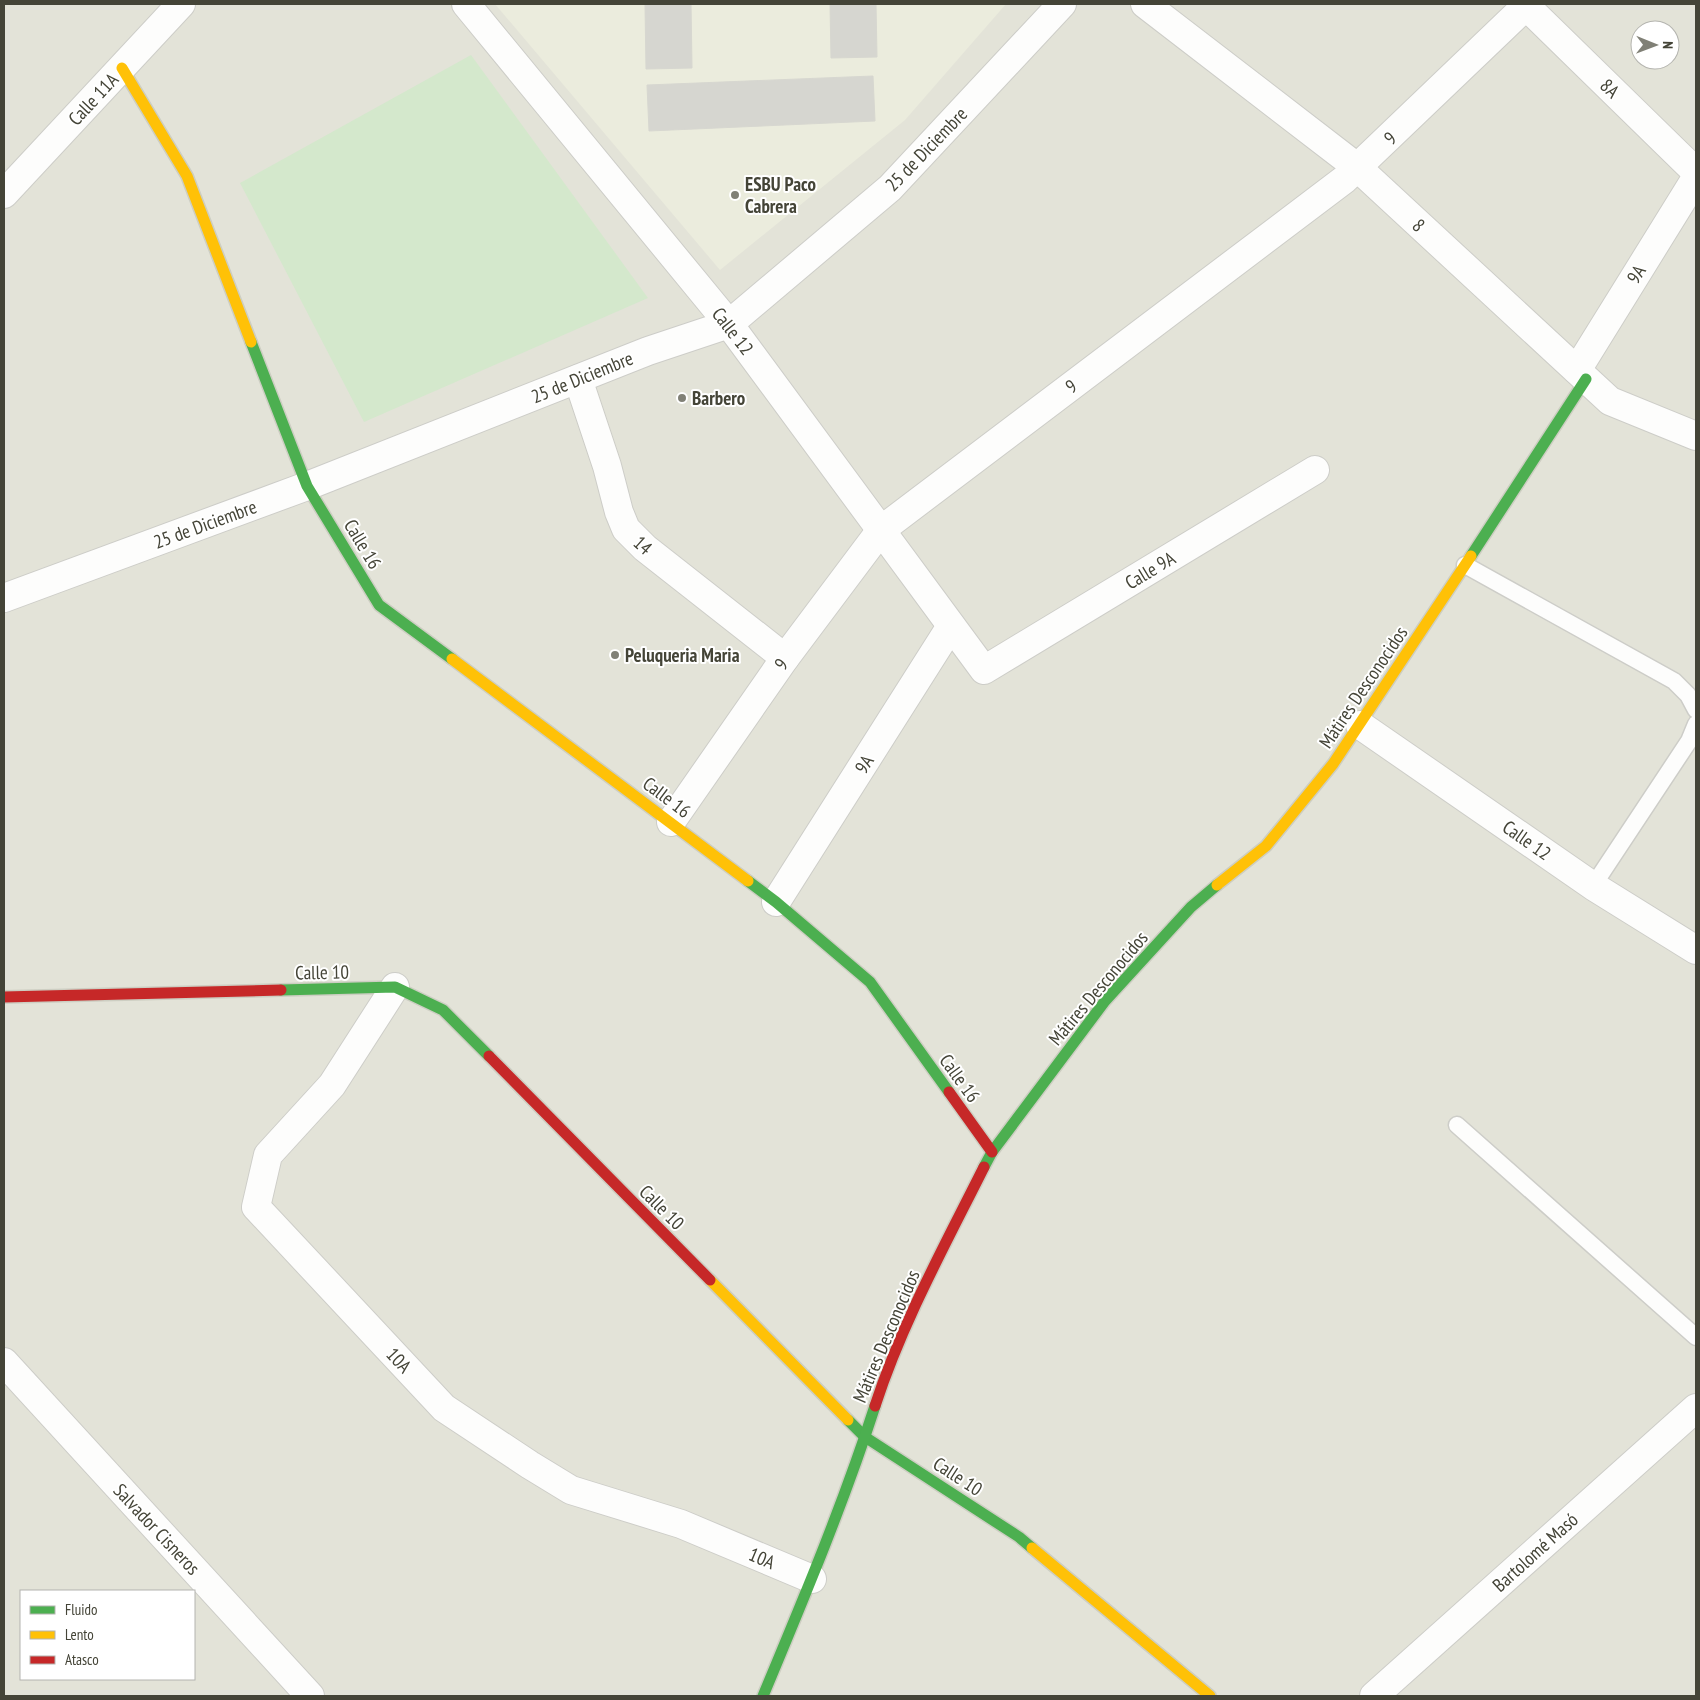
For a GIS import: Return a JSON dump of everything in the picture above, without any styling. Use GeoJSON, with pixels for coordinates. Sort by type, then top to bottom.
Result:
{"type":"FeatureCollection","features":[{"type":"Feature","properties":{"kind":"street","name":"Calle 11A"},"geometry":{"type":"LineString","coordinates":[[4,194],[181,4]]}},
{"type":"Feature","properties":{"kind":"street","name":"Calle 12"},"geometry":{"type":"LineString","coordinates":[[466,4],[729,324],[984,670]]}},
{"type":"Feature","properties":{"kind":"street","name":"25 de Diciembre"},"geometry":{"type":"LineString","coordinates":[[4,598],[307,486],[648,351],[729,324],[890,188],[1062,4]]}},
{"type":"Feature","properties":{"kind":"street","name":"8"},"geometry":{"type":"LineString","coordinates":[[1145,4],[1358,168],[1610,401],[1696,436]]}},
{"type":"Feature","properties":{"kind":"street","name":"9"},"geometry":{"type":"LineString","coordinates":[[671,822],[785,658],[881,530],[1358,168],[1526,4]]}},
{"type":"Feature","properties":{"kind":"street","name":"8A"},"geometry":{"type":"LineString","coordinates":[[1526,4],[1696,172]]}},
{"type":"Feature","properties":{"kind":"street","name":"Calle 16"},"geometry":{"type":"LineString","coordinates":[[122,68],[188,176],[307,486],[379,605],[776,902],[870,982],[992,1152]]}},
{"type":"Feature","properties":{"kind":"street","name":"9A"},"geometry":{"type":"LineString","coordinates":[[1581,374],[1696,178]]}},
{"type":"Feature","properties":{"kind":"street","name":"Mátires Desconocidos"},"geometry":{"type":"LineString","coordinates":[[763,1696],[812,1579],[889,1365],[932,1272],[992,1152],[1105,1001],[1191,907],[1266,846],[1333,764],[1465,565],[1581,374]]}},
{"type":"Feature","properties":{"kind":"street","name":"14"},"geometry":{"type":"LineString","coordinates":[[578,379],[626,529],[645,548],[785,658]]}},
{"type":"Feature","properties":{"kind":"street","name":"Calle 9A"},"geometry":{"type":"LineString","coordinates":[[984,670],[1315,470]]}},
{"type":"Feature","properties":{"kind":"street","name":"9A"},"geometry":{"type":"LineString","coordinates":[[776,902],[952,626]]}},
{"type":"Feature","properties":{"kind":"street","name":"Calle 12"},"geometry":{"type":"LineString","coordinates":[[1360,725],[1593,886],[1696,950]]}},
{"type":"Feature","properties":{"kind":"street","name":"Calle 10"},"geometry":{"type":"LineString","coordinates":[[4,997],[395,987],[443,1010],[865,1436],[1019,1537],[1210,1696]]}},
{"type":"Feature","properties":{"kind":"street","name":"10A"},"geometry":{"type":"LineString","coordinates":[[395,987],[332,1085],[268,1155],[256,1207],[444,1408],[571,1490],[681,1524],[812,1579]]}},
{"type":"Feature","properties":{"kind":"street","name":"Salvador Cisneros"},"geometry":{"type":"LineString","coordinates":[[4,1362],[310,1696]]}},
{"type":"Feature","properties":{"kind":"street","name":"Bartolomé Masó"},"geometry":{"type":"LineString","coordinates":[[1374,1696],[1696,1408]]}},
{"type":"Feature","properties":{"kind":"lane"},"geometry":{"type":"LineString","coordinates":[[1465,565],[1674,681],[1688,695],[1696,710]]}},
{"type":"Feature","properties":{"kind":"lane"},"geometry":{"type":"LineString","coordinates":[[1593,886],[1690,741],[1696,724]]}},
{"type":"Feature","properties":{"kind":"lane"},"geometry":{"type":"LineString","coordinates":[[1457,1125],[1696,1337]]}},
{"type":"Feature","properties":{"kind":"shaded area"},"geometry":{"type":"Polygon","coordinates":[[[4,4],[1696,4],[1696,1696],[4,1696],[4,4]]]}},
{"type":"Feature","properties":{"kind":"shaded area","name":"ESBU Paco Cabrera"},"geometry":{"type":"Polygon","coordinates":[[[495,4],[1006,4],[905,120],[720,270],[495,4]]]}},
{"type":"Feature","properties":{"kind":"green space"},"geometry":{"type":"Polygon","coordinates":[[[471,55],[648,298],[364,422],[240,183],[471,55]]]}},
{"type":"Feature","properties":{"kind":"building"},"geometry":{"type":"Polygon","coordinates":[[[645,4],[691,4],[692,68],[646,69],[645,4]]]}},
{"type":"Feature","properties":{"kind":"building"},"geometry":{"type":"Polygon","coordinates":[[[830,4],[876,4],[877,57],[831,58],[830,4]]]}},
{"type":"Feature","properties":{"kind":"building"},"geometry":{"type":"Polygon","coordinates":[[[873,76],[875,121],[649,131],[647,85],[873,76]]]}},
{"type":"Feature","properties":{"kind":"traffic: fast"},"geometry":{"type":"LineString","coordinates":[[251,342],[307,486],[379,605],[452,659]]}},
{"type":"Feature","properties":{"kind":"traffic: fast"},"geometry":{"type":"LineString","coordinates":[[1471,556],[1586,379]]}},
{"type":"Feature","properties":{"kind":"traffic: fast"},"geometry":{"type":"LineString","coordinates":[[748,881],[776,902],[870,982],[949,1092]]}},
{"type":"Feature","properties":{"kind":"traffic: fast"},"geometry":{"type":"LineString","coordinates":[[984,1167],[992,1152],[1105,1001],[1191,907],[1217,885]]}},
{"type":"Feature","properties":{"kind":"traffic: fast"},"geometry":{"type":"LineString","coordinates":[[281,990],[395,987],[443,1010],[489,1056]]}},
{"type":"Feature","properties":{"kind":"traffic: fast"},"geometry":{"type":"LineString","coordinates":[[763,1696],[836,1516],[875,1406]]}},
{"type":"Feature","properties":{"kind":"traffic: fast"},"geometry":{"type":"LineString","coordinates":[[848,1420],[865,1437],[1019,1537],[1032,1548]]}},
{"type":"Feature","properties":{"kind":"traffic: slow"},"geometry":{"type":"LineString","coordinates":[[122,68],[187,176],[251,342]]}},
{"type":"Feature","properties":{"kind":"traffic: slow"},"geometry":{"type":"LineString","coordinates":[[1217,885],[1266,846],[1333,764],[1471,556]]}},
{"type":"Feature","properties":{"kind":"traffic: slow"},"geometry":{"type":"LineString","coordinates":[[452,659],[748,881]]}},
{"type":"Feature","properties":{"kind":"traffic: slow"},"geometry":{"type":"LineString","coordinates":[[710,1280],[848,1420]]}},
{"type":"Feature","properties":{"kind":"traffic: slow"},"geometry":{"type":"LineString","coordinates":[[1032,1548],[1210,1696]]}},
{"type":"Feature","properties":{"kind":"traffic: jam"},"geometry":{"type":"LineString","coordinates":[[4,997],[281,990]]}},
{"type":"Feature","properties":{"kind":"traffic: jam"},"geometry":{"type":"LineString","coordinates":[[489,1056],[710,1280]]}},
{"type":"Feature","properties":{"kind":"traffic: jam"},"geometry":{"type":"LineString","coordinates":[[949,1092],[992,1152]]}},
{"type":"Feature","properties":{"kind":"traffic: jam"},"geometry":{"type":"LineString","coordinates":[[875,1406],[911,1314],[984,1167]]}},
{"type":"Feature","properties":{"kind":"place","name":"ESBU Paco Cabrera"},"geometry":{"type":"Point","coordinates":[735,195]}},
{"type":"Feature","properties":{"kind":"place","name":"Barbero"},"geometry":{"type":"Point","coordinates":[682,398]}},
{"type":"Feature","properties":{"kind":"place","name":"Peluqueria Maria"},"geometry":{"type":"Point","coordinates":[615,655]}}]}
